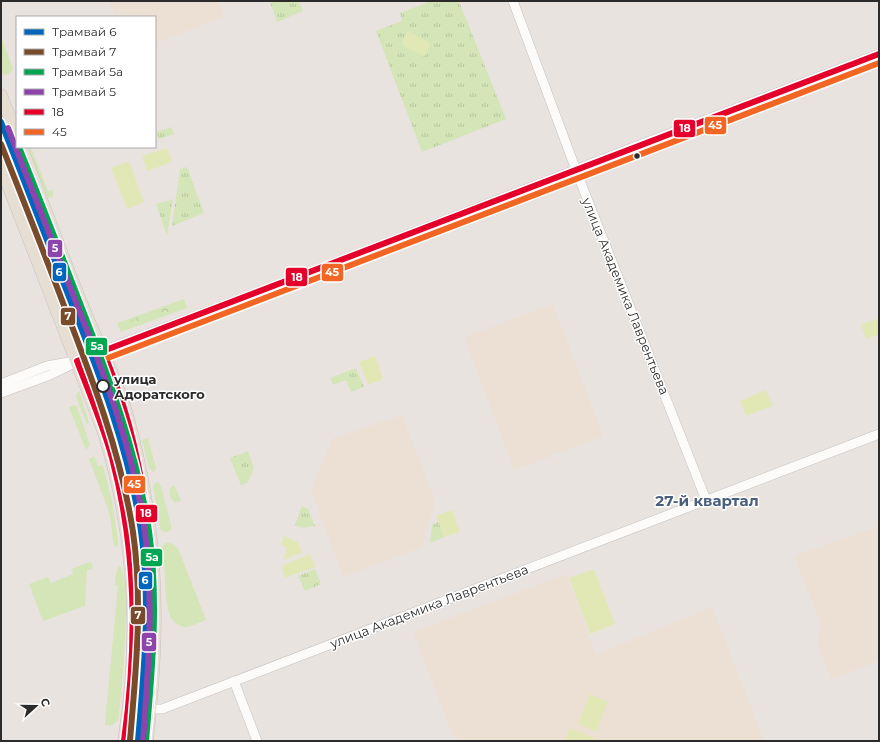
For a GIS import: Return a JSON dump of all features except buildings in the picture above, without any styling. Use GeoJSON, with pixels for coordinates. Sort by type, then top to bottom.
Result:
{"type":"FeatureCollection","features":[{"type":"Feature","properties":{"kind":"main road"},"geometry":{"type":"LineString","coordinates":[[1,95],[16,133]]}},
{"type":"Feature","properties":{"kind":"main road"},"geometry":{"type":"LineString","coordinates":[[21,148],[85,313],[113,375],[127,416],[142,480],[151,540],[153,568],[154,654],[147,741]]}},
{"type":"Feature","properties":{"kind":"main road"},"geometry":{"type":"LineString","coordinates":[[1,167],[100,420],[112,459],[123,506],[130,556],[134,612],[133,655],[124,741]]}},
{"type":"Feature","properties":{"kind":"street","name":"улица Академика Лаврентьева"},"geometry":{"type":"LineString","coordinates":[[513,1],[576,169],[706,500]]}},
{"type":"Feature","properties":{"kind":"street"},"geometry":{"type":"LineString","coordinates":[[1,393],[50,375],[76,361],[879,54]]}},
{"type":"Feature","properties":{"kind":"street"},"geometry":{"type":"LineString","coordinates":[[1,384],[47,366],[76,361]]}},
{"type":"Feature","properties":{"kind":"street","name":"улица Академика Лаврентьева"},"geometry":{"type":"LineString","coordinates":[[150,709],[162,708],[234,681],[879,434]]}},
{"type":"Feature","properties":{"kind":"street"},"geometry":{"type":"LineString","coordinates":[[234,681],[257,741]]}},
{"type":"Feature","properties":{"kind":"shaded area"},"geometry":{"type":"Polygon","coordinates":[[[109,1],[218,1],[224,17],[156,43],[156,16],[115,16],[109,1]]]}},
{"type":"Feature","properties":{"kind":"shaded area"},"geometry":{"type":"Polygon","coordinates":[[[553,304],[603,436],[514,470],[464,337],[553,304]]]}},
{"type":"Feature","properties":{"kind":"shaded area"},"geometry":{"type":"Polygon","coordinates":[[[402,415],[435,501],[422,547],[343,577],[311,490],[333,438],[402,415]]]}},
{"type":"Feature","properties":{"kind":"shaded area"},"geometry":{"type":"Polygon","coordinates":[[[879,526],[879,661],[831,679],[817,644],[821,624],[794,556],[879,526]]]}},
{"type":"Feature","properties":{"kind":"shaded area"},"geometry":{"type":"Polygon","coordinates":[[[566,574],[596,654],[712,607],[764,741],[464,741],[453,736],[413,632],[566,574]]]}},
{"type":"Feature","properties":{"kind":"green space"},"geometry":{"type":"Polygon","coordinates":[[[299,1],[303,11],[277,22],[270,2],[299,1]]]}},
{"type":"Feature","properties":{"kind":"green space"},"geometry":{"type":"Polygon","coordinates":[[[431,1],[459,1],[506,119],[422,152],[376,31],[402,21],[400,13],[431,1]]]}},
{"type":"Feature","properties":{"kind":"green space"},"geometry":{"type":"Polygon","coordinates":[[[408,31],[431,44],[424,57],[401,44],[408,31]]]}},
{"type":"Feature","properties":{"kind":"green space"},"geometry":{"type":"Polygon","coordinates":[[[1,37],[13,69],[6,75],[1,71],[1,37]]]}},
{"type":"Feature","properties":{"kind":"green space"},"geometry":{"type":"Polygon","coordinates":[[[171,127],[174,134],[159,139],[156,132],[171,127]]]}},
{"type":"Feature","properties":{"kind":"green space"},"geometry":{"type":"Polygon","coordinates":[[[28,148],[31,148],[48,191],[53,191],[53,196],[49,198],[28,148]]]}},
{"type":"Feature","properties":{"kind":"green space"},"geometry":{"type":"Polygon","coordinates":[[[167,148],[172,162],[147,171],[142,156],[167,148]]]}},
{"type":"Feature","properties":{"kind":"green space"},"geometry":{"type":"Polygon","coordinates":[[[129,161],[144,202],[127,209],[111,168],[129,161]]]}},
{"type":"Feature","properties":{"kind":"green space"},"geometry":{"type":"Polygon","coordinates":[[[187,167],[204,213],[172,226],[180,169],[187,167]]]}},
{"type":"Feature","properties":{"kind":"green space"},"geometry":{"type":"Polygon","coordinates":[[[173,199],[167,236],[156,204],[173,199]]]}},
{"type":"Feature","properties":{"kind":"green space"},"geometry":{"type":"Polygon","coordinates":[[[184,299],[187,308],[121,332],[117,323],[184,299]]]}},
{"type":"Feature","properties":{"kind":"green space"},"geometry":{"type":"Polygon","coordinates":[[[172,305],[176,307],[174,310],[131,326],[127,324],[129,321],[172,305]]]}},
{"type":"Feature","properties":{"kind":"green space"},"geometry":{"type":"Polygon","coordinates":[[[879,318],[879,334],[866,339],[861,325],[879,318]]]}},
{"type":"Feature","properties":{"kind":"green space"},"geometry":{"type":"Polygon","coordinates":[[[375,356],[383,379],[368,385],[359,362],[375,356]]]}},
{"type":"Feature","properties":{"kind":"green space"},"geometry":{"type":"Polygon","coordinates":[[[356,368],[364,387],[351,392],[346,380],[333,385],[330,378],[356,368]]]}},
{"type":"Feature","properties":{"kind":"green space"},"geometry":{"type":"Polygon","coordinates":[[[79,390],[89,423],[87,424],[76,397],[79,390]]]}},
{"type":"Feature","properties":{"kind":"green space"},"geometry":{"type":"Polygon","coordinates":[[[766,390],[773,406],[746,416],[740,401],[766,390]]]}},
{"type":"Feature","properties":{"kind":"green space"},"geometry":{"type":"Polygon","coordinates":[[[74,405],[77,407],[90,445],[86,450],[69,407],[74,405]]]}},
{"type":"Feature","properties":{"kind":"green space"},"geometry":{"type":"Polygon","coordinates":[[[148,438],[156,468],[153,472],[149,468],[142,440],[148,438]]]}},
{"type":"Feature","properties":{"kind":"green space"},"geometry":{"type":"Polygon","coordinates":[[[248,451],[254,468],[248,482],[241,485],[230,458],[248,451]]]}},
{"type":"Feature","properties":{"kind":"green space"},"geometry":{"type":"Polygon","coordinates":[[[94,456],[98,466],[103,465],[112,501],[118,540],[118,546],[116,547],[113,544],[111,521],[108,509],[89,459],[94,456]]]}},
{"type":"Feature","properties":{"kind":"green space"},"geometry":{"type":"Polygon","coordinates":[[[156,482],[159,483],[161,487],[171,525],[171,530],[168,532],[161,531],[160,528],[153,485],[156,482]]]}},
{"type":"Feature","properties":{"kind":"green space"},"geometry":{"type":"Polygon","coordinates":[[[174,485],[181,501],[175,503],[171,499],[170,494],[170,489],[174,485]]]}},
{"type":"Feature","properties":{"kind":"green space"},"geometry":{"type":"Polygon","coordinates":[[[302,506],[308,509],[315,526],[303,528],[295,525],[302,506]]]}},
{"type":"Feature","properties":{"kind":"green space"},"geometry":{"type":"Polygon","coordinates":[[[452,510],[460,532],[444,537],[436,516],[452,510]]]}},
{"type":"Feature","properties":{"kind":"green space"},"geometry":{"type":"Polygon","coordinates":[[[439,522],[444,537],[430,543],[432,525],[439,522]]]}},
{"type":"Feature","properties":{"kind":"green space"},"geometry":{"type":"Polygon","coordinates":[[[284,536],[298,542],[302,553],[283,560],[287,548],[281,545],[284,536]]]}},
{"type":"Feature","properties":{"kind":"green space"},"geometry":{"type":"Polygon","coordinates":[[[166,543],[171,543],[178,549],[206,620],[185,627],[178,625],[173,621],[166,600],[162,547],[166,543]]]}},
{"type":"Feature","properties":{"kind":"green space"},"geometry":{"type":"Polygon","coordinates":[[[310,554],[315,567],[285,578],[281,566],[310,554]]]}},
{"type":"Feature","properties":{"kind":"green space"},"geometry":{"type":"Polygon","coordinates":[[[89,562],[93,566],[92,569],[87,570],[85,606],[43,621],[29,584],[48,577],[51,583],[73,574],[72,569],[89,562]]]}},
{"type":"Feature","properties":{"kind":"green space"},"geometry":{"type":"Polygon","coordinates":[[[120,566],[124,576],[126,615],[119,718],[113,724],[105,725],[118,586],[115,585],[116,574],[118,567],[120,566]]]}},
{"type":"Feature","properties":{"kind":"green space"},"geometry":{"type":"Polygon","coordinates":[[[315,569],[321,584],[305,591],[298,576],[315,569]]]}},
{"type":"Feature","properties":{"kind":"green space"},"geometry":{"type":"Polygon","coordinates":[[[594,569],[615,624],[590,634],[569,578],[594,569]]]}},
{"type":"Feature","properties":{"kind":"green space"},"geometry":{"type":"Polygon","coordinates":[[[590,694],[608,702],[596,731],[578,724],[590,694]]]}},
{"type":"Feature","properties":{"kind":"green space"},"geometry":{"type":"Polygon","coordinates":[[[570,728],[600,741],[565,741],[570,728]]]}},
{"type":"Feature","properties":{"kind":"tram line","name":"6"},"geometry":{"type":"LineString","coordinates":[[1,122],[102,383],[121,441],[136,501],[141,531],[146,584],[146,636],[138,741]]}},
{"type":"Feature","properties":{"kind":"tram line","name":"5"},"geometry":{"type":"LineString","coordinates":[[8,128],[100,364],[119,420],[134,476],[145,533],[148,559],[150,611],[143,741]]}},
{"type":"Feature","properties":{"kind":"tram line","name":"7"},"geometry":{"type":"LineString","coordinates":[[1,144],[95,388],[113,445],[128,503],[133,532],[138,584],[138,636],[130,740]]}},
{"type":"Feature","properties":{"kind":"tram line","name":"5а"},"geometry":{"type":"LineString","coordinates":[[19,148],[91,331],[121,415],[130,444],[144,502],[149,531],[154,584],[154,636],[146,741]]}},
{"type":"Feature","properties":{"kind":"tram line"},"geometry":{"type":"LineString","coordinates":[[110,408],[117,439]]}},
{"type":"Feature","properties":{"kind":"transit line","name":"18"},"geometry":{"type":"LineString","coordinates":[[124,741],[133,634],[130,564],[126,529],[112,458],[100,421],[77,361],[879,54]]}},
{"type":"Feature","properties":{"kind":"transit line","name":"45"},"geometry":{"type":"LineString","coordinates":[[132,741],[141,633],[138,561],[134,525],[128,489],[116,443],[87,366],[879,63]]}},
{"type":"Feature","properties":{"kind":"transit line","name":"18"},"geometry":{"type":"LineString","coordinates":[[103,351],[129,425],[145,504],[150,543],[154,621],[151,701],[147,741]]}},
{"type":"Feature","properties":{"kind":"transit line","name":"45"},"geometry":{"type":"LineString","coordinates":[[96,354],[121,425],[131,464],[138,502],[145,581],[146,621],[143,701],[139,740]]}},
{"type":"Feature","properties":{"kind":"place","name":"улица Адоратского"},"geometry":{"type":"Point","coordinates":[103,386]}},
{"type":"Feature","properties":{"kind":"district","name":"27-й квартал"},"geometry":{"type":"Point","coordinates":[707,500]}}]}
